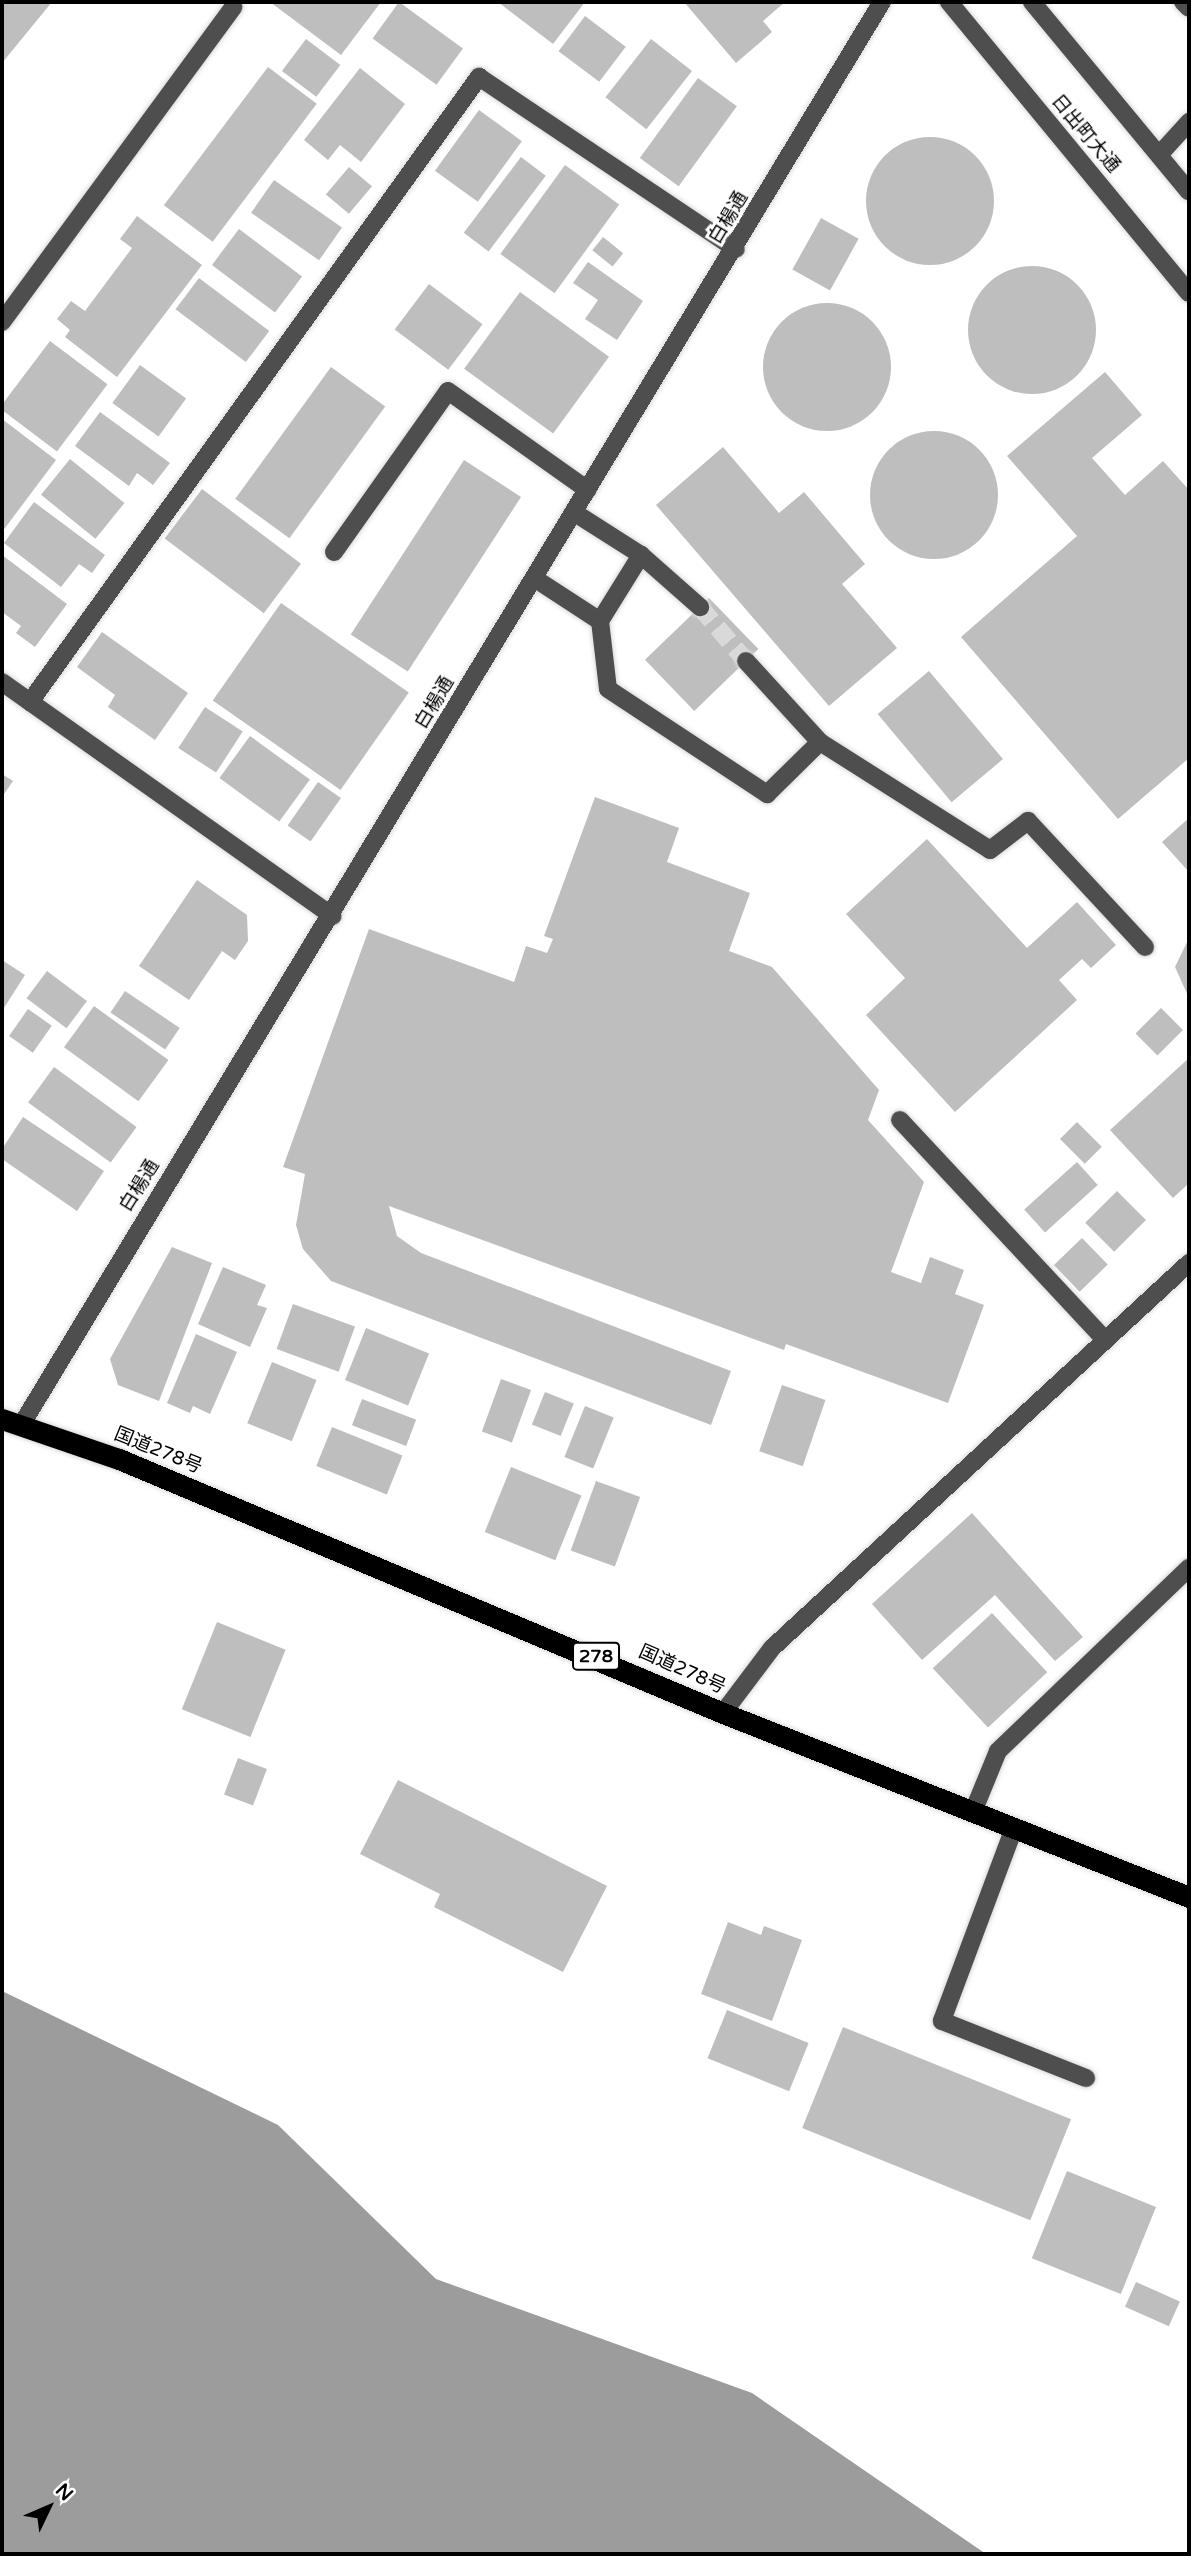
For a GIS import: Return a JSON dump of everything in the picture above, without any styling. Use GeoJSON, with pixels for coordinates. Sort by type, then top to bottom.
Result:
{"type":"FeatureCollection","features":[{"type":"Feature","properties":{"kind":"highway","name":"国道278号"},"geometry":{"type":"LineString","coordinates":[[12,1422],[387,1569],[723,1713],[1189,1897]]}},
{"type":"Feature","properties":{"kind":"street","name":"白楊通"},"geometry":{"type":"LineString","coordinates":[[12,1422],[333,916],[882,2]]}},
{"type":"Feature","properties":{"kind":"street","name":"日出町大通"},"geometry":{"type":"LineString","coordinates":[[949,2],[1189,293]]}},
{"type":"Feature","properties":{"kind":"street"},"geometry":{"type":"LineString","coordinates":[[1032,2],[1189,192]]}},
{"type":"Feature","properties":{"kind":"street"},"geometry":{"type":"LineString","coordinates":[[1183,2],[1189,8]]}},
{"type":"Feature","properties":{"kind":"street"},"geometry":{"type":"LineString","coordinates":[[2,322],[233,7]]}},
{"type":"Feature","properties":{"kind":"street"},"geometry":{"type":"LineString","coordinates":[[30,702],[479,76],[736,249]]}},
{"type":"Feature","properties":{"kind":"street"},"geometry":{"type":"LineString","coordinates":[[1159,155],[1189,122]]}},
{"type":"Feature","properties":{"kind":"street"},"geometry":{"type":"LineString","coordinates":[[334,552],[448,391],[588,490]]}},
{"type":"Feature","properties":{"kind":"street"},"geometry":{"type":"LineString","coordinates":[[575,513],[641,555],[700,607]]}},
{"type":"Feature","properties":{"kind":"street"},"geometry":{"type":"LineString","coordinates":[[641,555],[600,621],[608,689],[766,794],[820,742]]}},
{"type":"Feature","properties":{"kind":"street"},"geometry":{"type":"LineString","coordinates":[[534,578],[600,621]]}},
{"type":"Feature","properties":{"kind":"street"},"geometry":{"type":"LineString","coordinates":[[746,662],[820,742],[990,850],[1028,821],[1145,947]]}},
{"type":"Feature","properties":{"kind":"street"},"geometry":{"type":"LineString","coordinates":[[2,682],[333,916]]}},
{"type":"Feature","properties":{"kind":"street"},"geometry":{"type":"LineString","coordinates":[[900,1120],[1105,1340]]}},
{"type":"Feature","properties":{"kind":"street"},"geometry":{"type":"LineString","coordinates":[[723,1713],[772,1648],[1189,1263]]}},
{"type":"Feature","properties":{"kind":"street"},"geometry":{"type":"LineString","coordinates":[[972,1812],[998,1751],[1189,1568]]}},
{"type":"Feature","properties":{"kind":"street"},"geometry":{"type":"LineString","coordinates":[[1014,1828],[942,2021],[1086,2078]]}},
{"type":"Feature","properties":{"kind":"shaded area"},"geometry":{"type":"Polygon","coordinates":[[[2,1991],[278,2125],[436,2279],[752,2393],[986,2554],[2,2554],[2,1991]]]}},
{"type":"Feature","properties":{"kind":"building"},"geometry":{"type":"Polygon","coordinates":[[[2,2],[52,2],[2,63],[2,2]]]}},
{"type":"Feature","properties":{"kind":"building"},"geometry":{"type":"Polygon","coordinates":[[[270,2],[381,2],[341,55],[270,2]]]}},
{"type":"Feature","properties":{"kind":"building"},"geometry":{"type":"Polygon","coordinates":[[[399,2],[463,48],[436,85],[373,38],[399,2]]]}},
{"type":"Feature","properties":{"kind":"building"},"geometry":{"type":"Polygon","coordinates":[[[498,2],[585,2],[553,44],[498,2]]]}},
{"type":"Feature","properties":{"kind":"building"},"geometry":{"type":"Polygon","coordinates":[[[684,2],[785,2],[763,21],[772,32],[736,63],[684,2]]]}},
{"type":"Feature","properties":{"kind":"building"},"geometry":{"type":"Polygon","coordinates":[[[585,16],[626,47],[599,82],[559,51],[585,16]]]}},
{"type":"Feature","properties":{"kind":"building"},"geometry":{"type":"Polygon","coordinates":[[[306,39],[340,65],[316,97],[282,71],[306,39]]]}},
{"type":"Feature","properties":{"kind":"building"},"geometry":{"type":"Polygon","coordinates":[[[651,39],[692,71],[646,129],[605,97],[651,39]]]}},
{"type":"Feature","properties":{"kind":"building"},"geometry":{"type":"Polygon","coordinates":[[[268,67],[317,104],[213,242],[164,205],[268,67]]]}},
{"type":"Feature","properties":{"kind":"building"},"geometry":{"type":"Polygon","coordinates":[[[360,68],[405,104],[361,162],[340,145],[328,160],[304,140],[360,68]]]}},
{"type":"Feature","properties":{"kind":"building"},"geometry":{"type":"Polygon","coordinates":[[[698,78],[737,106],[679,186],[640,158],[698,78]]]}},
{"type":"Feature","properties":{"kind":"building"},"geometry":{"type":"Polygon","coordinates":[[[479,110],[522,141],[478,202],[435,171],[479,110]]]}},
{"type":"Feature","properties":{"kind":"building"},"geometry":{"type":"Polygon","coordinates":[[[930,137],[955,141],[976,155],[990,176],[994,201],[990,226],[976,247],[955,261],[930,265],[905,261],[884,247],[870,226],[866,201],[870,176],[884,155],[905,141],[930,137]]]}},
{"type":"Feature","properties":{"kind":"building"},"geometry":{"type":"Polygon","coordinates":[[[521,157],[546,176],[489,252],[464,233],[521,157]]]}},
{"type":"Feature","properties":{"kind":"building"},"geometry":{"type":"Polygon","coordinates":[[[565,165],[619,204],[555,293],[500,254],[565,165]]]}},
{"type":"Feature","properties":{"kind":"building"},"geometry":{"type":"Polygon","coordinates":[[[349,167],[372,186],[349,214],[326,195],[349,167]]]}},
{"type":"Feature","properties":{"kind":"building"},"geometry":{"type":"Polygon","coordinates":[[[274,180],[342,228],[319,260],[251,213],[274,180]]]}},
{"type":"Feature","properties":{"kind":"building"},"geometry":{"type":"Polygon","coordinates":[[[137,216],[202,265],[117,377],[65,337],[70,330],[57,319],[71,301],[85,311],[132,248],[120,239],[137,216]]]}},
{"type":"Feature","properties":{"kind":"building"},"geometry":{"type":"Polygon","coordinates":[[[821,218],[859,239],[830,290],[792,270],[821,218]]]}},
{"type":"Feature","properties":{"kind":"building"},"geometry":{"type":"Polygon","coordinates":[[[239,229],[302,277],[275,312],[212,265],[239,229]]]}},
{"type":"Feature","properties":{"kind":"building"},"geometry":{"type":"Polygon","coordinates":[[[603,237],[623,253],[613,267],[592,250],[603,237]]]}},
{"type":"Feature","properties":{"kind":"building"},"geometry":{"type":"Polygon","coordinates":[[[588,262],[643,301],[617,340],[585,319],[598,300],[573,283],[588,262]]]}},
{"type":"Feature","properties":{"kind":"building"},"geometry":{"type":"Polygon","coordinates":[[[1032,266],[1057,270],[1078,284],[1092,305],[1096,330],[1092,355],[1078,376],[1057,390],[1032,394],[1007,390],[986,376],[972,355],[968,330],[972,305],[986,284],[1007,270],[1032,266]]]}},
{"type":"Feature","properties":{"kind":"building"},"geometry":{"type":"Polygon","coordinates":[[[199,278],[269,331],[246,362],[176,309],[199,278]]]}},
{"type":"Feature","properties":{"kind":"building"},"geometry":{"type":"Polygon","coordinates":[[[429,284],[483,324],[448,370],[395,330],[429,284]]]}},
{"type":"Feature","properties":{"kind":"building"},"geometry":{"type":"Polygon","coordinates":[[[520,292],[609,357],[553,434],[464,369],[520,292]]]}},
{"type":"Feature","properties":{"kind":"building"},"geometry":{"type":"Polygon","coordinates":[[[827,303],[852,308],[872,322],[886,342],[891,367],[886,392],[872,412],[852,426],[827,431],[802,426],[782,412],[768,392],[763,367],[768,342],[782,322],[802,308],[827,303]]]}},
{"type":"Feature","properties":{"kind":"building"},"geometry":{"type":"Polygon","coordinates":[[[50,341],[108,384],[57,451],[2,410],[2,405],[50,341]]]}},
{"type":"Feature","properties":{"kind":"building"},"geometry":{"type":"Polygon","coordinates":[[[140,365],[186,399],[158,437],[112,403],[140,365]]]}},
{"type":"Feature","properties":{"kind":"building"},"geometry":{"type":"Polygon","coordinates":[[[331,367],[385,406],[289,538],[235,499],[331,367]]]}},
{"type":"Feature","properties":{"kind":"building"},"geometry":{"type":"Polygon","coordinates":[[[1105,372],[1142,415],[1092,458],[1125,495],[1163,461],[1189,490],[1189,758],[1118,819],[961,637],[1077,536],[1007,456],[1105,372]]]}},
{"type":"Feature","properties":{"kind":"building"},"geometry":{"type":"Polygon","coordinates":[[[100,412],[170,463],[153,485],[137,473],[129,486],[75,446],[100,412]]]}},
{"type":"Feature","properties":{"kind":"building"},"geometry":{"type":"Polygon","coordinates":[[[2,419],[56,460],[2,532],[2,419]]]}},
{"type":"Feature","properties":{"kind":"building"},"geometry":{"type":"Polygon","coordinates":[[[934,431],[959,436],[979,450],[993,470],[998,495],[993,520],[979,540],[959,554],[934,559],[909,554],[889,540],[875,520],[870,495],[875,470],[889,450],[909,436],[934,431]]]}},
{"type":"Feature","properties":{"kind":"building"},"geometry":{"type":"Polygon","coordinates":[[[723,447],[779,513],[804,492],[865,564],[842,584],[897,648],[829,706],[656,505],[723,447]]]}},
{"type":"Feature","properties":{"kind":"building"},"geometry":{"type":"Polygon","coordinates":[[[70,459],[124,503],[95,539],[41,495],[70,459]]]}},
{"type":"Feature","properties":{"kind":"building"},"geometry":{"type":"Polygon","coordinates":[[[464,460],[521,497],[408,671],[351,634],[464,460]]]}},
{"type":"Feature","properties":{"kind":"building"},"geometry":{"type":"Polygon","coordinates":[[[202,489],[301,564],[264,613],[165,539],[202,489]]]}},
{"type":"Feature","properties":{"kind":"building"},"geometry":{"type":"Polygon","coordinates":[[[34,502],[105,555],[92,573],[79,564],[61,587],[4,543],[34,502]]]}},
{"type":"Feature","properties":{"kind":"building"},"geometry":{"type":"Polygon","coordinates":[[[2,555],[67,604],[35,647],[16,633],[21,626],[2,612],[2,555]]]}},
{"type":"Feature","properties":{"kind":"building"},"geometry":{"type":"Polygon","coordinates":[[[709,598],[758,649],[694,711],[645,660],[709,598]]]}},
{"type":"Feature","properties":{"kind":"building"},"geometry":{"type":"Polygon","coordinates":[[[281,603],[409,692],[341,790],[213,700],[281,603]]]}},
{"type":"Feature","properties":{"kind":"building"},"geometry":{"type":"Polygon","coordinates":[[[102,632],[188,693],[155,740],[108,707],[115,695],[77,667],[102,632]]]}},
{"type":"Feature","properties":{"kind":"building"},"geometry":{"type":"Polygon","coordinates":[[[929,671],[1003,759],[952,802],[878,714],[929,671]]]}},
{"type":"Feature","properties":{"kind":"building"},"geometry":{"type":"Polygon","coordinates":[[[205,707],[243,732],[216,773],[178,748],[205,707]]]}},
{"type":"Feature","properties":{"kind":"building"},"geometry":{"type":"Polygon","coordinates":[[[250,736],[310,779],[279,822],[219,778],[250,736]]]}},
{"type":"Feature","properties":{"kind":"building"},"geometry":{"type":"Polygon","coordinates":[[[2,774],[13,781],[2,797],[2,774]]]}},
{"type":"Feature","properties":{"kind":"building"},"geometry":{"type":"Polygon","coordinates":[[[318,782],[341,798],[311,841],[288,825],[318,782]]]}},
{"type":"Feature","properties":{"kind":"building"},"geometry":{"type":"Polygon","coordinates":[[[595,797],[679,828],[667,862],[750,893],[729,951],[772,967],[879,1090],[868,1120],[924,1182],[891,1272],[921,1283],[930,1257],[964,1270],[955,1294],[984,1305],[948,1403],[786,1344],[784,1350],[389,1206],[397,1236],[421,1253],[731,1371],[711,1425],[331,1281],[303,1249],[296,1225],[305,1174],[283,1167],[369,929],[514,982],[526,946],[547,953],[553,939],[544,936],[595,797]]]}},
{"type":"Feature","properties":{"kind":"building"},"geometry":{"type":"Polygon","coordinates":[[[1189,818],[1189,872],[1162,842],[1189,818]]]}},
{"type":"Feature","properties":{"kind":"building"},"geometry":{"type":"Polygon","coordinates":[[[927,839],[1027,948],[1077,902],[1116,945],[1091,968],[1082,959],[1059,980],[1077,1000],[955,1112],[866,1015],[905,978],[846,914],[927,839]]]}},
{"type":"Feature","properties":{"kind":"building"},"geometry":{"type":"Polygon","coordinates":[[[197,880],[247,915],[248,941],[235,960],[222,951],[189,1000],[139,966],[197,880]]]}},
{"type":"Feature","properties":{"kind":"building"},"geometry":{"type":"Polygon","coordinates":[[[1189,938],[1189,998],[1175,967],[1189,938]]]}},
{"type":"Feature","properties":{"kind":"building"},"geometry":{"type":"Polygon","coordinates":[[[2,960],[25,975],[2,1011],[2,960]]]}},
{"type":"Feature","properties":{"kind":"building"},"geometry":{"type":"Polygon","coordinates":[[[47,971],[87,1001],[66,1028],[27,998],[47,971]]]}},
{"type":"Feature","properties":{"kind":"building"},"geometry":{"type":"Polygon","coordinates":[[[125,991],[180,1028],[165,1049],[110,1013],[125,991]]]}},
{"type":"Feature","properties":{"kind":"building"},"geometry":{"type":"Polygon","coordinates":[[[94,1006],[168,1060],[138,1101],[64,1047],[94,1006]]]}},
{"type":"Feature","properties":{"kind":"building"},"geometry":{"type":"Polygon","coordinates":[[[1161,1008],[1183,1030],[1157,1055],[1136,1033],[1161,1008]]]}},
{"type":"Feature","properties":{"kind":"building"},"geometry":{"type":"Polygon","coordinates":[[[28,1009],[52,1026],[33,1053],[9,1036],[28,1009]]]}},
{"type":"Feature","properties":{"kind":"building"},"geometry":{"type":"Polygon","coordinates":[[[1189,1058],[1189,1183],[1173,1198],[1110,1130],[1189,1058]]]}},
{"type":"Feature","properties":{"kind":"building"},"geometry":{"type":"Polygon","coordinates":[[[54,1067],[137,1127],[111,1163],[28,1103],[54,1067]]]}},
{"type":"Feature","properties":{"kind":"building"},"geometry":{"type":"Polygon","coordinates":[[[23,1117],[104,1171],[77,1211],[2,1159],[2,1149],[23,1117]]]}},
{"type":"Feature","properties":{"kind":"building"},"geometry":{"type":"Polygon","coordinates":[[[1077,1122],[1102,1147],[1085,1164],[1060,1139],[1077,1122]]]}},
{"type":"Feature","properties":{"kind":"building"},"geometry":{"type":"Polygon","coordinates":[[[1077,1162],[1098,1185],[1045,1233],[1024,1210],[1077,1162]]]}},
{"type":"Feature","properties":{"kind":"building"},"geometry":{"type":"Polygon","coordinates":[[[1117,1191],[1146,1220],[1114,1252],[1085,1223],[1117,1191]]]}},
{"type":"Feature","properties":{"kind":"building"},"geometry":{"type":"Polygon","coordinates":[[[1082,1238],[1108,1265],[1080,1292],[1054,1265],[1082,1238]]]}},
{"type":"Feature","properties":{"kind":"building"},"geometry":{"type":"Polygon","coordinates":[[[172,1247],[212,1263],[159,1401],[118,1385],[110,1359],[172,1247]]]}},
{"type":"Feature","properties":{"kind":"building"},"geometry":{"type":"Polygon","coordinates":[[[223,1267],[266,1285],[257,1305],[267,1308],[250,1347],[198,1324],[223,1267]]]}},
{"type":"Feature","properties":{"kind":"building"},"geometry":{"type":"Polygon","coordinates":[[[293,1304],[355,1327],[339,1372],[277,1349],[293,1304]]]}},
{"type":"Feature","properties":{"kind":"building"},"geometry":{"type":"Polygon","coordinates":[[[366,1328],[429,1353],[408,1405],[345,1380],[366,1328]]]}},
{"type":"Feature","properties":{"kind":"building"},"geometry":{"type":"Polygon","coordinates":[[[196,1334],[237,1352],[210,1414],[193,1406],[190,1413],[167,1403],[196,1334]]]}},
{"type":"Feature","properties":{"kind":"building"},"geometry":{"type":"Polygon","coordinates":[[[272,1362],[317,1380],[292,1441],[247,1423],[272,1362]]]}},
{"type":"Feature","properties":{"kind":"building"},"geometry":{"type":"Polygon","coordinates":[[[501,1379],[531,1390],[512,1443],[482,1432],[501,1379]]]}},
{"type":"Feature","properties":{"kind":"building"},"geometry":{"type":"Polygon","coordinates":[[[782,1385],[825,1400],[803,1466],[759,1451],[782,1385]]]}},
{"type":"Feature","properties":{"kind":"building"},"geometry":{"type":"Polygon","coordinates":[[[545,1392],[574,1404],[561,1436],[532,1424],[545,1392]]]}},
{"type":"Feature","properties":{"kind":"building"},"geometry":{"type":"Polygon","coordinates":[[[362,1399],[416,1420],[406,1446],[352,1425],[362,1399]]]}},
{"type":"Feature","properties":{"kind":"building"},"geometry":{"type":"Polygon","coordinates":[[[585,1406],[614,1418],[593,1469],[564,1457],[585,1406]]]}},
{"type":"Feature","properties":{"kind":"building"},"geometry":{"type":"Polygon","coordinates":[[[332,1427],[402,1455],[387,1494],[316,1466],[332,1427]]]}},
{"type":"Feature","properties":{"kind":"building"},"geometry":{"type":"Polygon","coordinates":[[[511,1467],[581,1495],[555,1560],[485,1532],[511,1467]]]}},
{"type":"Feature","properties":{"kind":"building"},"geometry":{"type":"Polygon","coordinates":[[[596,1481],[640,1497],[615,1567],[571,1551],[596,1481]]]}},
{"type":"Feature","properties":{"kind":"building"},"geometry":{"type":"Polygon","coordinates":[[[972,1513],[1083,1637],[1055,1661],[995,1595],[922,1660],[872,1604],[972,1513]]]}},
{"type":"Feature","properties":{"kind":"building"},"geometry":{"type":"Polygon","coordinates":[[[992,1613],[1047,1672],[988,1727],[933,1668],[992,1613]]]}},
{"type":"Feature","properties":{"kind":"building"},"geometry":{"type":"Polygon","coordinates":[[[217,1622],[286,1650],[250,1737],[182,1709],[217,1622]]]}},
{"type":"Feature","properties":{"kind":"building"},"geometry":{"type":"Polygon","coordinates":[[[238,1758],[267,1769],[253,1806],[224,1794],[238,1758]]]}},
{"type":"Feature","properties":{"kind":"building"},"geometry":{"type":"Polygon","coordinates":[[[398,1780],[607,1886],[563,1972],[434,1907],[440,1894],[360,1854],[398,1780]]]}},
{"type":"Feature","properties":{"kind":"building"},"geometry":{"type":"Polygon","coordinates":[[[728,1922],[761,1935],[764,1926],[802,1940],[772,2021],[701,1994],[728,1922]]]}},
{"type":"Feature","properties":{"kind":"building"},"geometry":{"type":"Polygon","coordinates":[[[727,2010],[809,2043],[789,2091],[708,2058],[727,2010]]]}},
{"type":"Feature","properties":{"kind":"building"},"geometry":{"type":"Polygon","coordinates":[[[843,2027],[1071,2119],[1030,2220],[802,2128],[843,2027]]]}},
{"type":"Feature","properties":{"kind":"building"},"geometry":{"type":"Polygon","coordinates":[[[1067,2171],[1156,2207],[1121,2294],[1032,2258],[1067,2171]]]}},
{"type":"Feature","properties":{"kind":"building"},"geometry":{"type":"Polygon","coordinates":[[[1136,2282],[1180,2302],[1169,2326],[1125,2307],[1136,2282]]]}},
{"type":"Feature","properties":{"kind":"tunnel"},"geometry":{"type":"LineString","coordinates":[[700,607],[746,661]]}}]}
